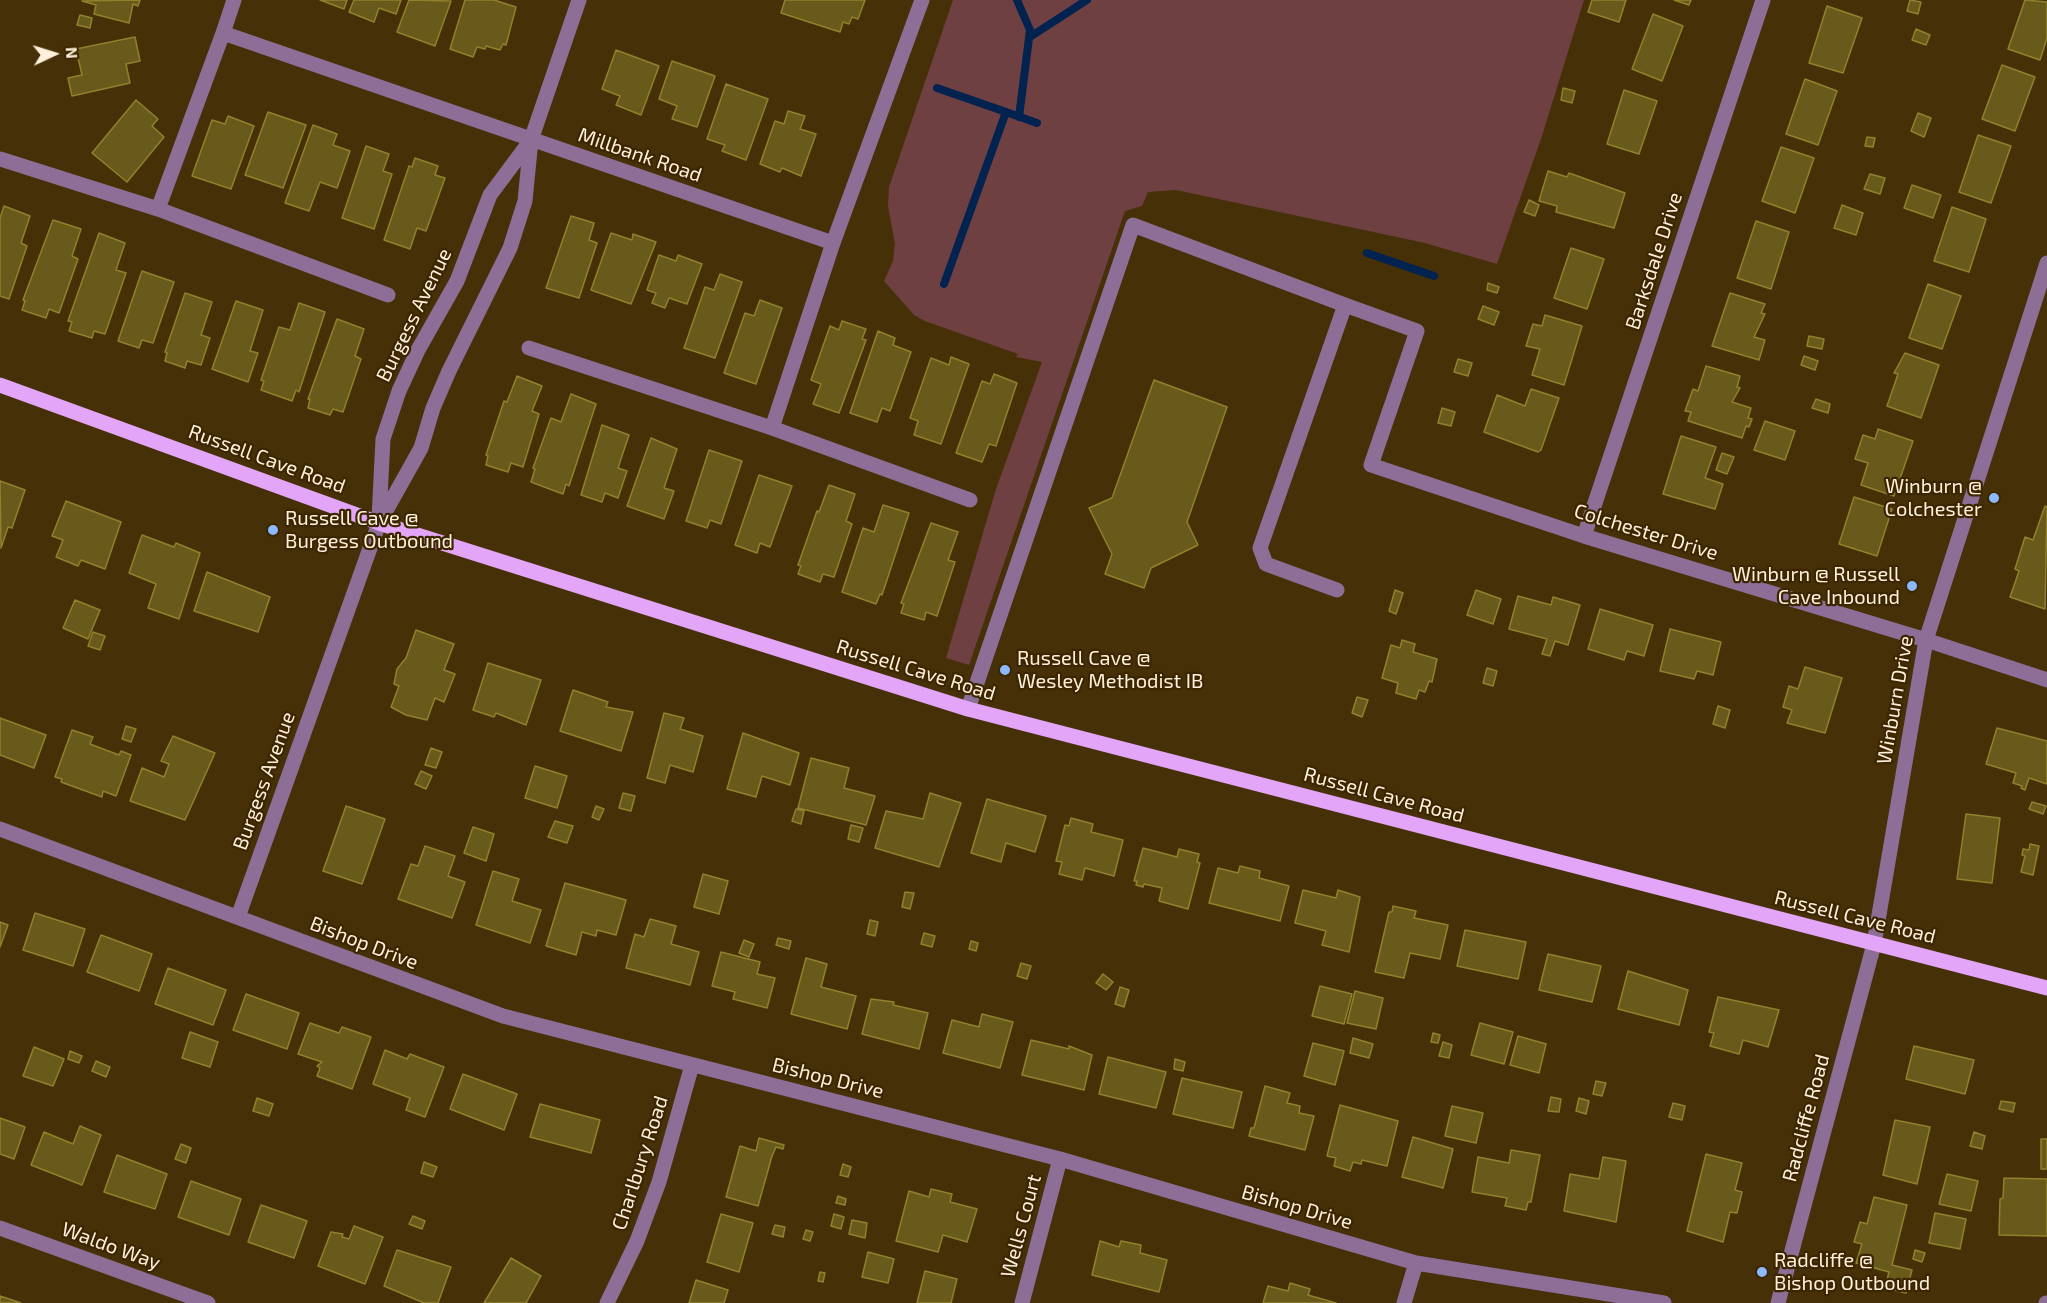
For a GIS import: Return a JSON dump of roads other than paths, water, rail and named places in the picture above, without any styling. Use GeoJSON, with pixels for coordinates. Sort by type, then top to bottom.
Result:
{"type":"FeatureCollection","features":[{"type":"Feature","properties":{"kind":"main road","name":"Russell Cave Road"},"geometry":{"type":"LineString","coordinates":[[0,385],[379,523],[968,709],[2047,988]]}},
{"type":"Feature","properties":{"kind":"street"},"geometry":{"type":"LineString","coordinates":[[158,209],[234,0]]}},
{"type":"Feature","properties":{"kind":"street","name":"Burgess Avenue"},"geometry":{"type":"LineString","coordinates":[[238,917],[379,523],[421,448],[433,408],[449,371],[488,297],[510,248],[525,201],[531,140],[579,0]]}},
{"type":"Feature","properties":{"kind":"street"},"geometry":{"type":"LineString","coordinates":[[771,428],[833,243],[922,0]]}},
{"type":"Feature","properties":{"kind":"street","name":"Barksdale Drive"},"geometry":{"type":"LineString","coordinates":[[1584,536],[1763,0]]}},
{"type":"Feature","properties":{"kind":"street","name":"Millbank Road"},"geometry":{"type":"LineString","coordinates":[[223,33],[833,243]]}},
{"type":"Feature","properties":{"kind":"street","name":"Burgess Avenue"},"geometry":{"type":"LineString","coordinates":[[379,523],[383,439],[399,391],[418,350],[456,281],[490,195],[531,140]]}},
{"type":"Feature","properties":{"kind":"street"},"geometry":{"type":"LineString","coordinates":[[0,159],[158,209],[388,295]]}},
{"type":"Feature","properties":{"kind":"street"},"geometry":{"type":"LineString","coordinates":[[968,709],[1133,225],[1345,305],[1260,548],[1266,564],[1337,590]]}},
{"type":"Feature","properties":{"kind":"street","name":"Winburn Drive"},"geometry":{"type":"LineString","coordinates":[[1874,944],[1926,640],[2041,300],[2047,263]]}},
{"type":"Feature","properties":{"kind":"street","name":"Colchester Drive"},"geometry":{"type":"LineString","coordinates":[[1345,305],[1417,332],[1371,465],[1584,536],[1926,640],[2047,680]]}},
{"type":"Feature","properties":{"kind":"street"},"geometry":{"type":"LineString","coordinates":[[529,348],[771,428],[970,500]]}},
{"type":"Feature","properties":{"kind":"street","name":"Bishop Drive"},"geometry":{"type":"LineString","coordinates":[[0,829],[503,1016],[1060,1159],[1416,1263],[1664,1303]]}},
{"type":"Feature","properties":{"kind":"street","name":"Radcliffe Road"},"geometry":{"type":"LineString","coordinates":[[1778,1303],[1874,944]]}},
{"type":"Feature","properties":{"kind":"street","name":"Charlbury Road"},"geometry":{"type":"LineString","coordinates":[[607,1303],[637,1241],[659,1182],[692,1065]]}},
{"type":"Feature","properties":{"kind":"street","name":"Wells Court"},"geometry":{"type":"LineString","coordinates":[[1022,1303],[1060,1159]]}},
{"type":"Feature","properties":{"kind":"street","name":"Waldo Way"},"geometry":{"type":"LineString","coordinates":[[0,1228],[208,1303]]}},
{"type":"Feature","properties":{"kind":"street"},"geometry":{"type":"LineString","coordinates":[[1404,1303],[1416,1263]]}},
{"type":"Feature","properties":{"kind":"waterway"},"geometry":{"type":"LineString","coordinates":[[1017,0],[1030,30],[1019,117]]}},
{"type":"Feature","properties":{"kind":"waterway"},"geometry":{"type":"LineString","coordinates":[[1030,37],[1087,0]]}},
{"type":"Feature","properties":{"kind":"waterway"},"geometry":{"type":"LineString","coordinates":[[937,88],[1006,112]]}},
{"type":"Feature","properties":{"kind":"waterway"},"geometry":{"type":"LineString","coordinates":[[944,284],[1006,112],[1037,123]]}},
{"type":"Feature","properties":{"kind":"waterway"},"geometry":{"type":"LineString","coordinates":[[1367,253],[1434,276]]}},
{"type":"Feature","properties":{"kind":"place","name":"Winburn @ Colchester"},"geometry":{"type":"Point","coordinates":[1994,498]}},
{"type":"Feature","properties":{"kind":"place","name":"Russell Cave @ Burgess Outbound"},"geometry":{"type":"Point","coordinates":[273,530]}},
{"type":"Feature","properties":{"kind":"place","name":"Winburn @ Russell Cave Inbound"},"geometry":{"type":"Point","coordinates":[1912,586]}},
{"type":"Feature","properties":{"kind":"place","name":"Russell Cave @ Wesley Methodist IB"},"geometry":{"type":"Point","coordinates":[1005,670]}},
{"type":"Feature","properties":{"kind":"place","name":"Radcliffe @ Bishop Outbound"},"geometry":{"type":"Point","coordinates":[1762,1272]}}]}
